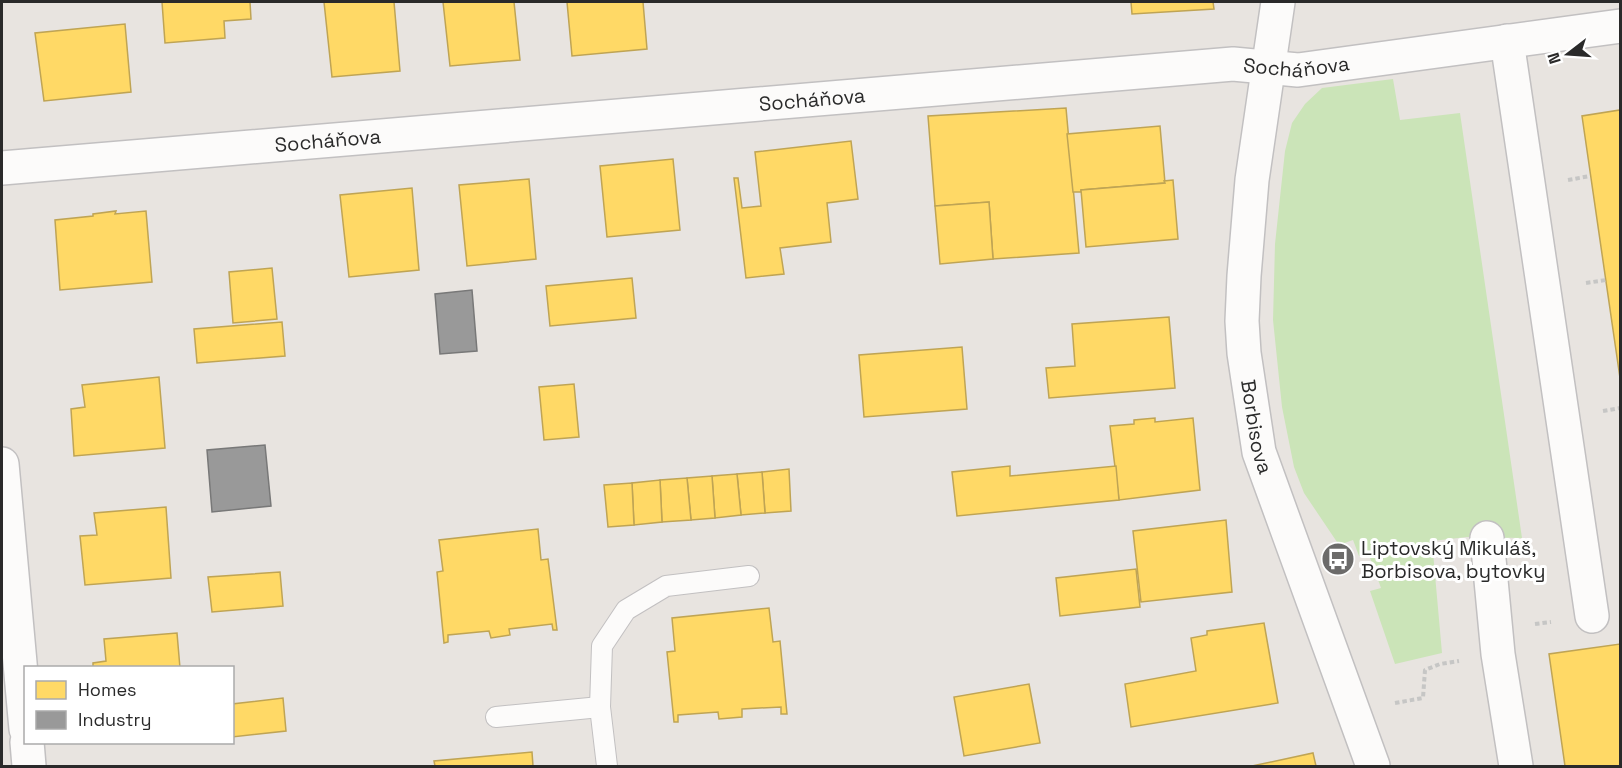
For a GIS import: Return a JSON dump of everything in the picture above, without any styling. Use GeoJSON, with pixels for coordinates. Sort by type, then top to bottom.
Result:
{"type":"FeatureCollection","features":[{"type":"Feature","properties":{"kind":"street","name":"Borbisova"},"geometry":{"type":"LineString","coordinates":[[1278,2],[1252,180],[1242,321],[1244,353],[1259,452],[1373,766]]}},
{"type":"Feature","properties":{"kind":"street","name":"Socháňova"},"geometry":{"type":"LineString","coordinates":[[2,168],[1233,64],[1298,70],[1620,26]]}},
{"type":"Feature","properties":{"kind":"street"},"geometry":{"type":"LineString","coordinates":[[1507,41],[1592,616]]}},
{"type":"Feature","properties":{"kind":"street"},"geometry":{"type":"LineString","coordinates":[[2,464],[24,707]]}},
{"type":"Feature","properties":{"kind":"street"},"geometry":{"type":"LineString","coordinates":[[1487,538],[1497,654],[1516,766]]}},
{"type":"Feature","properties":{"kind":"street"},"geometry":{"type":"LineString","coordinates":[[27,744],[29,766]]}},
{"type":"Feature","properties":{"kind":"lane"},"geometry":{"type":"LineString","coordinates":[[607,766],[600,707],[602,646],[626,610],[666,586],[749,576]]}},
{"type":"Feature","properties":{"kind":"lane"},"geometry":{"type":"LineString","coordinates":[[496,717],[600,707]]}},
{"type":"Feature","properties":{"kind":"path"},"geometry":{"type":"LineString","coordinates":[[1395,712],[1395,703],[1423,698],[1425,670]]}},
{"type":"Feature","properties":{"kind":"green space"},"geometry":{"type":"Polygon","coordinates":[[[1393,79],[1400,120],[1460,113],[1522,538],[1467,537],[1432,541],[1442,653],[1395,664],[1370,591],[1381,588],[1369,555],[1359,556],[1353,540],[1339,545],[1304,493],[1294,467],[1282,407],[1273,320],[1275,244],[1285,151],[1292,123],[1305,104],[1322,88],[1393,79]]]}},
{"type":"Feature","properties":{"kind":"building: Homes"},"geometry":{"type":"Polygon","coordinates":[[[162,2],[250,2],[251,19],[224,21],[225,38],[165,43],[162,2]]]}},
{"type":"Feature","properties":{"kind":"building: Homes"},"geometry":{"type":"Polygon","coordinates":[[[324,2],[394,2],[400,71],[332,77],[324,2]]]}},
{"type":"Feature","properties":{"kind":"building: Homes"},"geometry":{"type":"Polygon","coordinates":[[[443,2],[514,2],[520,60],[450,66],[443,2]]]}},
{"type":"Feature","properties":{"kind":"building: Homes"},"geometry":{"type":"Polygon","coordinates":[[[567,2],[643,2],[647,49],[572,56],[567,2]]]}},
{"type":"Feature","properties":{"kind":"building: Homes"},"geometry":{"type":"Polygon","coordinates":[[[1131,2],[1213,2],[1214,9],[1132,14],[1131,2]]]}},
{"type":"Feature","properties":{"kind":"building: Homes"},"geometry":{"type":"Polygon","coordinates":[[[125,24],[131,92],[44,101],[35,33],[125,24]]]}},
{"type":"Feature","properties":{"kind":"building: Homes"},"geometry":{"type":"Polygon","coordinates":[[[1066,108],[1079,253],[993,259],[989,202],[935,206],[928,116],[1066,108]]]}},
{"type":"Feature","properties":{"kind":"building: Homes"},"geometry":{"type":"Polygon","coordinates":[[[1620,110],[1620,378],[1582,116],[1620,110]]]}},
{"type":"Feature","properties":{"kind":"building: Homes"},"geometry":{"type":"Polygon","coordinates":[[[1160,126],[1165,183],[1073,192],[1067,134],[1160,126]]]}},
{"type":"Feature","properties":{"kind":"building: Homes"},"geometry":{"type":"Polygon","coordinates":[[[851,141],[858,199],[827,203],[831,242],[780,248],[784,274],[746,278],[734,178],[738,178],[742,208],[761,206],[755,152],[851,141]]]}},
{"type":"Feature","properties":{"kind":"building: Homes"},"geometry":{"type":"Polygon","coordinates":[[[673,159],[680,230],[607,237],[600,166],[673,159]]]}},
{"type":"Feature","properties":{"kind":"building: Homes"},"geometry":{"type":"Polygon","coordinates":[[[529,179],[536,259],[467,266],[459,185],[529,179]]]}},
{"type":"Feature","properties":{"kind":"building: Homes"},"geometry":{"type":"Polygon","coordinates":[[[1173,180],[1178,239],[1086,247],[1081,190],[1165,183],[1164,181],[1173,180]]]}},
{"type":"Feature","properties":{"kind":"building: Homes"},"geometry":{"type":"Polygon","coordinates":[[[412,188],[419,270],[349,277],[340,195],[412,188]]]}},
{"type":"Feature","properties":{"kind":"building: Homes"},"geometry":{"type":"Polygon","coordinates":[[[989,202],[993,259],[940,264],[935,206],[989,202]]]}},
{"type":"Feature","properties":{"kind":"building: Homes"},"geometry":{"type":"Polygon","coordinates":[[[116,211],[115,214],[146,211],[152,282],[60,290],[55,220],[116,211]]]}},
{"type":"Feature","properties":{"kind":"building: Homes"},"geometry":{"type":"Polygon","coordinates":[[[272,268],[277,319],[233,323],[229,272],[272,268]]]}},
{"type":"Feature","properties":{"kind":"building: Homes"},"geometry":{"type":"Polygon","coordinates":[[[632,278],[636,318],[550,326],[546,286],[632,278]]]}},
{"type":"Feature","properties":{"kind":"building: Homes"},"geometry":{"type":"Polygon","coordinates":[[[1169,317],[1175,388],[1049,398],[1046,368],[1075,366],[1072,324],[1169,317]]]}},
{"type":"Feature","properties":{"kind":"building: Homes"},"geometry":{"type":"Polygon","coordinates":[[[282,322],[285,356],[197,363],[194,329],[282,322]]]}},
{"type":"Feature","properties":{"kind":"building: Homes"},"geometry":{"type":"Polygon","coordinates":[[[962,347],[967,409],[864,417],[859,355],[962,347]]]}},
{"type":"Feature","properties":{"kind":"building: Homes"},"geometry":{"type":"Polygon","coordinates":[[[159,377],[165,448],[74,456],[71,409],[85,407],[82,385],[159,377]]]}},
{"type":"Feature","properties":{"kind":"building: Homes"},"geometry":{"type":"Polygon","coordinates":[[[574,384],[579,437],[544,440],[539,387],[574,384]]]}},
{"type":"Feature","properties":{"kind":"building: Homes"},"geometry":{"type":"Polygon","coordinates":[[[1155,418],[1155,422],[1193,418],[1200,490],[1119,500],[1110,426],[1134,424],[1134,420],[1155,418]]]}},
{"type":"Feature","properties":{"kind":"building: Homes"},"geometry":{"type":"Polygon","coordinates":[[[1010,466],[1010,476],[1116,466],[1119,500],[957,516],[952,472],[1010,466]]]}},
{"type":"Feature","properties":{"kind":"building: Homes"},"geometry":{"type":"Polygon","coordinates":[[[789,469],[791,511],[765,513],[762,472],[789,469]]]}},
{"type":"Feature","properties":{"kind":"building: Homes"},"geometry":{"type":"Polygon","coordinates":[[[762,472],[765,513],[741,515],[737,474],[762,472]]]}},
{"type":"Feature","properties":{"kind":"building: Homes"},"geometry":{"type":"Polygon","coordinates":[[[737,474],[741,515],[715,518],[712,476],[737,474]]]}},
{"type":"Feature","properties":{"kind":"building: Homes"},"geometry":{"type":"Polygon","coordinates":[[[712,476],[715,518],[691,520],[687,478],[712,476]]]}},
{"type":"Feature","properties":{"kind":"building: Homes"},"geometry":{"type":"Polygon","coordinates":[[[687,478],[691,520],[662,522],[660,480],[687,478]]]}},
{"type":"Feature","properties":{"kind":"building: Homes"},"geometry":{"type":"Polygon","coordinates":[[[660,480],[662,522],[634,525],[632,483],[660,480]]]}},
{"type":"Feature","properties":{"kind":"building: Homes"},"geometry":{"type":"Polygon","coordinates":[[[632,483],[634,525],[608,527],[604,485],[632,483]]]}},
{"type":"Feature","properties":{"kind":"building: Homes"},"geometry":{"type":"Polygon","coordinates":[[[166,507],[171,578],[85,585],[80,536],[97,535],[94,513],[166,507]]]}},
{"type":"Feature","properties":{"kind":"building: Homes"},"geometry":{"type":"Polygon","coordinates":[[[1226,520],[1232,592],[1141,602],[1133,531],[1226,520]]]}},
{"type":"Feature","properties":{"kind":"building: Homes"},"geometry":{"type":"Polygon","coordinates":[[[538,529],[541,560],[548,559],[557,630],[553,630],[552,624],[509,629],[510,635],[491,638],[489,631],[448,635],[448,642],[444,643],[437,572],[443,571],[439,540],[538,529]]]}},
{"type":"Feature","properties":{"kind":"building: Homes"},"geometry":{"type":"Polygon","coordinates":[[[1136,569],[1140,607],[1060,616],[1056,578],[1136,569]]]}},
{"type":"Feature","properties":{"kind":"building: Homes"},"geometry":{"type":"Polygon","coordinates":[[[280,572],[283,606],[212,612],[208,577],[280,572]]]}},
{"type":"Feature","properties":{"kind":"building: Homes"},"geometry":{"type":"Polygon","coordinates":[[[769,608],[773,642],[780,641],[787,714],[781,714],[781,707],[742,709],[742,717],[719,719],[718,712],[678,715],[678,722],[674,722],[667,652],[675,651],[672,618],[769,608]]]}},
{"type":"Feature","properties":{"kind":"building: Homes"},"geometry":{"type":"Polygon","coordinates":[[[1264,623],[1278,703],[1131,727],[1125,684],[1196,671],[1191,638],[1207,635],[1207,631],[1264,623]]]}},
{"type":"Feature","properties":{"kind":"building: Homes"},"geometry":{"type":"Polygon","coordinates":[[[177,633],[180,666],[93,666],[93,663],[106,661],[104,639],[177,633]]]}},
{"type":"Feature","properties":{"kind":"building: Homes"},"geometry":{"type":"Polygon","coordinates":[[[1620,644],[1620,766],[1565,766],[1549,654],[1620,644]]]}},
{"type":"Feature","properties":{"kind":"building: Homes"},"geometry":{"type":"Polygon","coordinates":[[[1029,684],[1040,743],[964,756],[954,697],[1029,684]]]}},
{"type":"Feature","properties":{"kind":"building: Homes"},"geometry":{"type":"Polygon","coordinates":[[[283,698],[286,731],[234,737],[234,704],[283,698]]]}},
{"type":"Feature","properties":{"kind":"building: Homes"},"geometry":{"type":"Polygon","coordinates":[[[532,752],[533,766],[435,766],[434,761],[532,752]]]}},
{"type":"Feature","properties":{"kind":"building: Homes"},"geometry":{"type":"Polygon","coordinates":[[[1313,753],[1316,766],[1252,766],[1313,753]]]}},
{"type":"Feature","properties":{"kind":"building: Industry"},"geometry":{"type":"Polygon","coordinates":[[[472,290],[477,351],[440,354],[435,294],[472,290]]]}},
{"type":"Feature","properties":{"kind":"building: Industry"},"geometry":{"type":"Polygon","coordinates":[[[265,445],[271,506],[212,512],[207,450],[265,445]]]}},
{"type":"Feature","properties":{"kind":"place","name":"Liptovský Mikuláš, Borbisova, bytovky"},"geometry":{"type":"Point","coordinates":[1338,559]}}]}
